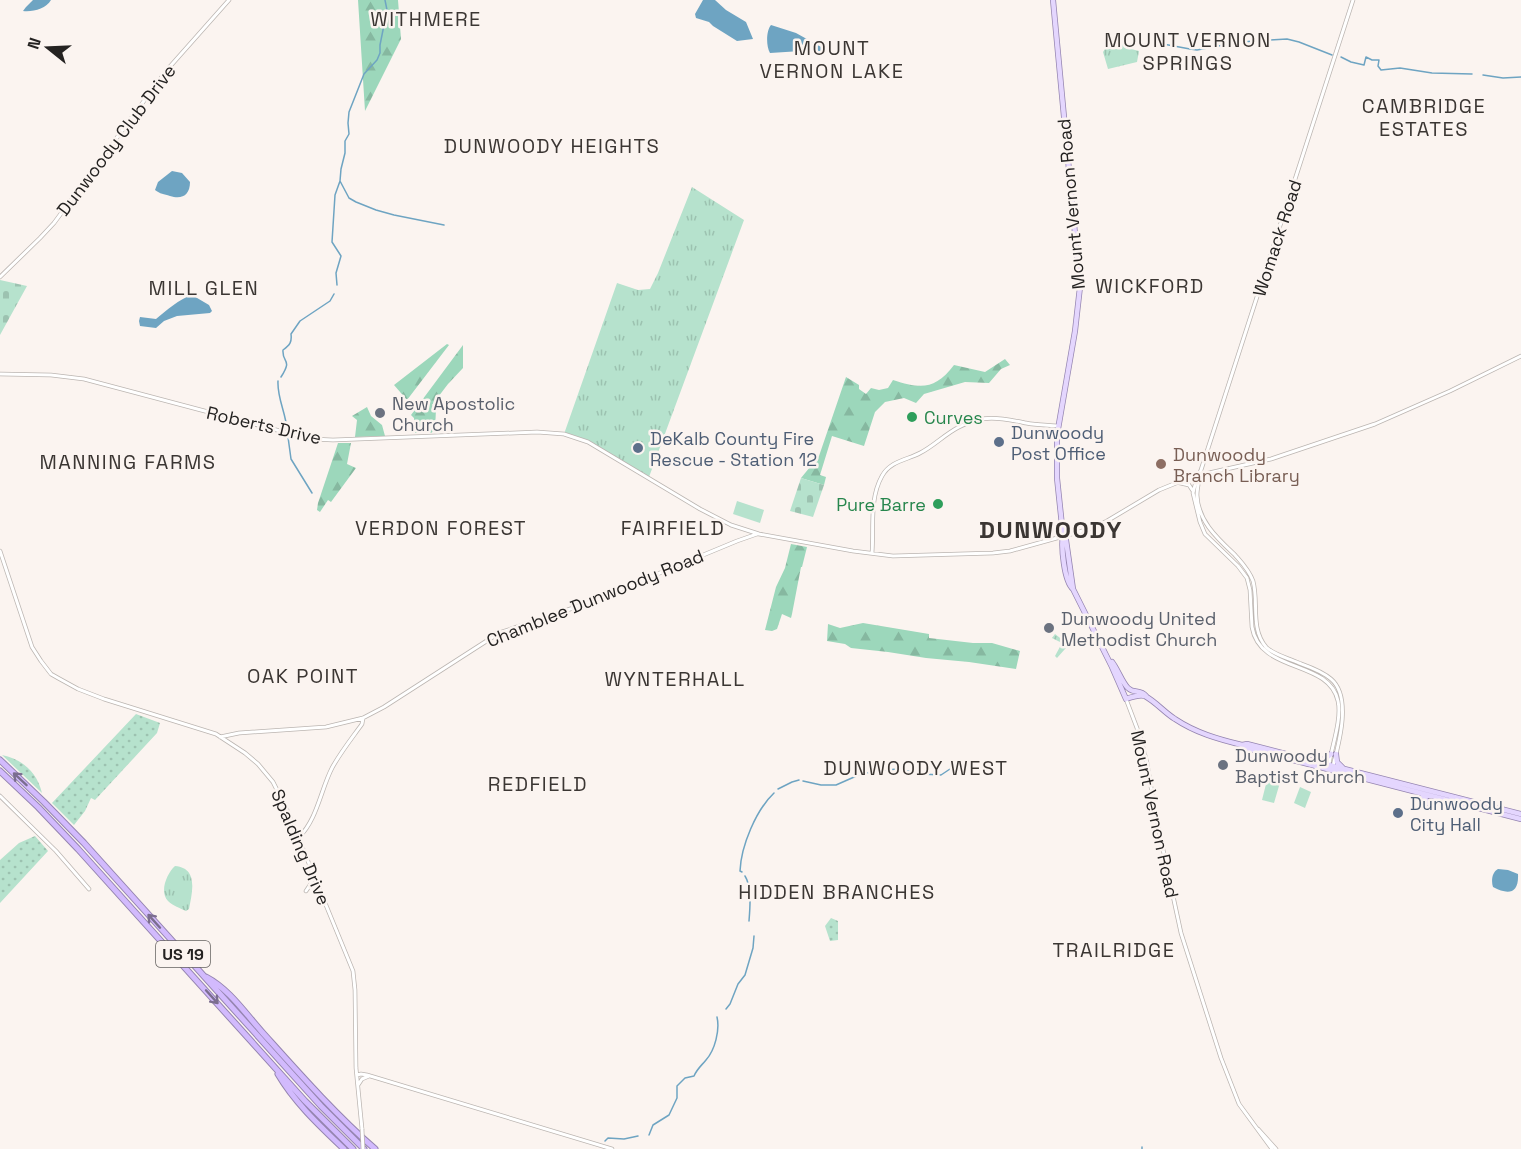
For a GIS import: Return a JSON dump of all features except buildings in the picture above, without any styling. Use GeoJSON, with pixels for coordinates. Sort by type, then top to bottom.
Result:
{"type":"FeatureCollection","features":[{"type":"Feature","properties":{"kind":"highway","name":"US 19"},"geometry":{"type":"LineString","coordinates":[[0,760],[77,836],[321,1106],[364,1149]]}},
{"type":"Feature","properties":{"kind":"highway","name":"US 19"},"geometry":{"type":"LineString","coordinates":[[0,771],[85,856],[315,1112],[353,1149]]}},
{"type":"Feature","properties":{"kind":"highway"},"geometry":{"type":"LineString","coordinates":[[203,975],[230,996],[336,1113],[375,1149]]}},
{"type":"Feature","properties":{"kind":"highway"},"geometry":{"type":"LineString","coordinates":[[273,1065],[290,1092],[344,1149]]}},
{"type":"Feature","properties":{"kind":"main road","name":"Mount Vernon Road"},"geometry":{"type":"LineString","coordinates":[[1053,0],[1080,287],[1075,332],[1058,426],[1057,464],[1063,535],[1066,540],[1073,589],[1126,699]]}},
{"type":"Feature","properties":{"kind":"main road"},"geometry":{"type":"LineString","coordinates":[[1107,657],[1118,670],[1127,688],[1143,692],[1147,698]]}},
{"type":"Feature","properties":{"kind":"main road"},"geometry":{"type":"LineString","coordinates":[[1126,699],[1138,695],[1147,698],[1190,728],[1246,748],[1343,768],[1521,814]]}},
{"type":"Feature","properties":{"kind":"main road"},"geometry":{"type":"LineString","coordinates":[[1242,745],[1247,744],[1318,761],[1422,794],[1521,819]]}},
{"type":"Feature","properties":{"kind":"main road"},"geometry":{"type":"LineString","coordinates":[[1318,761],[1333,754],[1343,768]]}},
{"type":"Feature","properties":{"kind":"main road"},"geometry":{"type":"LineString","coordinates":[[1422,794],[1428,803]]}},
{"type":"Feature","properties":{"kind":"street","name":"Dunwoody Club Drive"},"geometry":{"type":"LineString","coordinates":[[0,277],[54,223],[166,71],[230,0]]}},
{"type":"Feature","properties":{"kind":"street","name":"Womack Road"},"geometry":{"type":"LineString","coordinates":[[1193,493],[1353,0]]}},
{"type":"Feature","properties":{"kind":"street","name":"Chamblee Dunwoody Road"},"geometry":{"type":"LineString","coordinates":[[220,736],[326,727],[363,718],[384,707],[499,633],[585,604],[739,540],[759,534],[872,553],[909,556],[1003,552],[1085,531],[1176,483],[1199,475],[1271,459],[1375,424],[1521,356]]}},
{"type":"Feature","properties":{"kind":"street","name":"Roberts Drive"},"geometry":{"type":"LineString","coordinates":[[0,374],[51,375],[84,379],[314,439],[537,432],[564,434],[594,445],[721,520],[759,534]]}},
{"type":"Feature","properties":{"kind":"street"},"geometry":{"type":"LineString","coordinates":[[872,553],[877,487],[884,472],[892,465],[921,453],[960,426],[979,419],[1001,418],[1058,426]]}},
{"type":"Feature","properties":{"kind":"street"},"geometry":{"type":"LineString","coordinates":[[1199,475],[1197,495],[1200,511],[1206,524],[1250,573],[1255,591],[1260,639],[1269,650],[1327,675],[1339,690],[1343,706],[1342,718],[1333,754]]}},
{"type":"Feature","properties":{"kind":"street"},"geometry":{"type":"LineString","coordinates":[[1176,483],[1189,485],[1203,531],[1247,578],[1253,633],[1259,644],[1271,656],[1322,678],[1337,696],[1339,710],[1331,766]]}},
{"type":"Feature","properties":{"kind":"street"},"geometry":{"type":"LineString","coordinates":[[739,540],[744,529]]}},
{"type":"Feature","properties":{"kind":"street","name":"Spalding Drive"},"geometry":{"type":"LineString","coordinates":[[0,551],[32,647],[51,674],[78,689],[104,699],[220,736],[267,773],[299,837],[354,977],[357,1075],[364,1149]]}},
{"type":"Feature","properties":{"kind":"street","name":"Mount Vernon Road"},"geometry":{"type":"LineString","coordinates":[[1126,699],[1147,763],[1181,933],[1221,1058],[1241,1107],[1274,1149]]}},
{"type":"Feature","properties":{"kind":"street"},"geometry":{"type":"LineString","coordinates":[[299,837],[311,820],[333,766],[362,724],[363,718]]}},
{"type":"Feature","properties":{"kind":"street"},"geometry":{"type":"LineString","coordinates":[[0,796],[56,851],[89,889]]}},
{"type":"Feature","properties":{"kind":"street"},"geometry":{"type":"LineString","coordinates":[[306,891],[314,874]]}},
{"type":"Feature","properties":{"kind":"street"},"geometry":{"type":"LineString","coordinates":[[357,1075],[370,1076],[612,1149]]}},
{"type":"Feature","properties":{"kind":"street"},"geometry":{"type":"LineString","coordinates":[[358,1087],[362,1079],[370,1076]]}},
{"type":"Feature","properties":{"kind":"green space"},"geometry":{"type":"Polygon","coordinates":[[[358,0],[398,0],[401,39],[365,111],[358,0]]]}},
{"type":"Feature","properties":{"kind":"green space"},"geometry":{"type":"Polygon","coordinates":[[[1120,41],[1127,48],[1139,51],[1137,62],[1108,69],[1103,52],[1120,41]]]}},
{"type":"Feature","properties":{"kind":"green space"},"geometry":{"type":"Polygon","coordinates":[[[692,187],[744,220],[649,477],[591,443],[564,434],[617,283],[638,290],[650,289],[692,187]]]}},
{"type":"Feature","properties":{"kind":"green space"},"geometry":{"type":"Polygon","coordinates":[[[0,280],[27,286],[0,335],[0,280]]]}},
{"type":"Feature","properties":{"kind":"green space"},"geometry":{"type":"Polygon","coordinates":[[[447,344],[449,345],[407,400],[394,385],[447,344]]]}},
{"type":"Feature","properties":{"kind":"green space"},"geometry":{"type":"Polygon","coordinates":[[[463,345],[463,368],[432,405],[436,409],[435,430],[431,433],[415,433],[414,418],[411,415],[463,345]]]}},
{"type":"Feature","properties":{"kind":"green space"},"geometry":{"type":"Polygon","coordinates":[[[1005,359],[1010,365],[1001,369],[989,383],[965,382],[924,394],[916,403],[904,398],[885,402],[875,412],[864,446],[832,436],[820,475],[826,477],[824,485],[801,478],[819,456],[846,377],[859,385],[859,389],[866,394],[871,388],[879,390],[888,388],[893,380],[920,386],[934,383],[954,365],[985,372],[1005,359]]]}},
{"type":"Feature","properties":{"kind":"green space"},"geometry":{"type":"Polygon","coordinates":[[[367,407],[371,416],[382,425],[385,436],[355,437],[357,420],[352,416],[367,407]]]}},
{"type":"Feature","properties":{"kind":"green space"},"geometry":{"type":"Polygon","coordinates":[[[338,443],[351,443],[347,464],[356,468],[331,502],[328,500],[320,512],[317,510],[318,503],[338,443]]]}},
{"type":"Feature","properties":{"kind":"green space"},"geometry":{"type":"Polygon","coordinates":[[[801,478],[824,485],[813,517],[790,511],[801,478]]]}},
{"type":"Feature","properties":{"kind":"green space"},"geometry":{"type":"Polygon","coordinates":[[[737,501],[764,510],[760,523],[733,514],[737,501]]]}},
{"type":"Feature","properties":{"kind":"green space"},"geometry":{"type":"Polygon","coordinates":[[[791,544],[807,547],[791,618],[782,614],[777,629],[765,630],[776,587],[785,568],[791,544]]]}},
{"type":"Feature","properties":{"kind":"green space"},"geometry":{"type":"Polygon","coordinates":[[[863,623],[929,634],[929,638],[992,643],[1020,651],[1016,669],[851,648],[845,644],[827,641],[828,624],[840,628],[863,623]]]}},
{"type":"Feature","properties":{"kind":"green space"},"geometry":{"type":"Polygon","coordinates":[[[1055,634],[1064,641],[1066,637],[1073,640],[1057,658],[1055,656],[1062,643],[1052,638],[1055,634]]]}},
{"type":"Feature","properties":{"kind":"green space"},"geometry":{"type":"Polygon","coordinates":[[[136,714],[160,723],[157,733],[95,800],[91,798],[85,811],[74,825],[52,803],[136,714]]]}},
{"type":"Feature","properties":{"kind":"green space"},"geometry":{"type":"Polygon","coordinates":[[[2,755],[28,768],[42,793],[2,755]]]}},
{"type":"Feature","properties":{"kind":"green space"},"geometry":{"type":"Polygon","coordinates":[[[1268,776],[1281,779],[1274,803],[1262,800],[1268,776]]]}},
{"type":"Feature","properties":{"kind":"green space"},"geometry":{"type":"Polygon","coordinates":[[[1300,787],[1311,792],[1305,808],[1294,803],[1300,787]]]}},
{"type":"Feature","properties":{"kind":"green space"},"geometry":{"type":"Polygon","coordinates":[[[35,836],[48,851],[0,903],[0,860],[19,843],[35,836]]]}},
{"type":"Feature","properties":{"kind":"green space"},"geometry":{"type":"Polygon","coordinates":[[[175,866],[188,871],[191,876],[191,896],[189,909],[186,911],[170,903],[164,893],[169,873],[175,866]]]}},
{"type":"Feature","properties":{"kind":"green space"},"geometry":{"type":"Polygon","coordinates":[[[831,918],[838,921],[838,940],[830,941],[825,926],[831,918]]]}},
{"type":"Feature","properties":{"kind":"water"},"geometry":{"type":"Polygon","coordinates":[[[33,0],[51,0],[39,9],[23,11],[33,0]]]}},
{"type":"Feature","properties":{"kind":"water"},"geometry":{"type":"Polygon","coordinates":[[[703,0],[715,0],[746,22],[753,39],[737,41],[709,22],[696,18],[695,14],[703,0]]]}},
{"type":"Feature","properties":{"kind":"water"},"geometry":{"type":"Polygon","coordinates":[[[771,25],[796,33],[823,48],[824,55],[801,51],[770,53],[767,39],[771,25]]]}},
{"type":"Feature","properties":{"kind":"water"},"geometry":{"type":"Polygon","coordinates":[[[172,171],[182,173],[190,182],[189,190],[182,197],[170,196],[155,190],[158,182],[172,171]]]}},
{"type":"Feature","properties":{"kind":"water"},"geometry":{"type":"Polygon","coordinates":[[[192,295],[209,305],[212,311],[177,316],[164,321],[156,328],[140,326],[140,317],[156,319],[178,302],[192,295]]]}},
{"type":"Feature","properties":{"kind":"water"},"geometry":{"type":"Polygon","coordinates":[[[1498,869],[1518,874],[1517,886],[1512,891],[1503,891],[1493,887],[1494,872],[1498,869]]]}},
{"type":"Feature","properties":{"kind":"waterway"},"geometry":{"type":"LineString","coordinates":[[385,0],[387,10],[380,53],[377,60],[364,74],[349,112],[349,134],[345,141],[340,181],[349,198],[356,202],[394,215],[444,225]]}},
{"type":"Feature","properties":{"kind":"waterway"},"geometry":{"type":"LineString","coordinates":[[1163,44],[1197,50],[1240,42],[1287,39],[1332,55]]}},
{"type":"Feature","properties":{"kind":"waterway"},"geometry":{"type":"LineString","coordinates":[[1341,57],[1364,65],[1366,57],[1379,60],[1378,66],[1381,70],[1400,68],[1432,73],[1472,74]]}},
{"type":"Feature","properties":{"kind":"waterway"},"geometry":{"type":"LineString","coordinates":[[1483,75],[1503,78],[1521,77]]}},
{"type":"Feature","properties":{"kind":"waterway"},"geometry":{"type":"LineString","coordinates":[[337,285],[336,273],[341,256],[332,242],[335,195],[340,181]]}},
{"type":"Feature","properties":{"kind":"waterway"},"geometry":{"type":"LineString","coordinates":[[281,377],[287,364],[283,350],[290,343],[291,334],[300,321],[330,301],[334,294]]}},
{"type":"Feature","properties":{"kind":"waterway"},"geometry":{"type":"LineString","coordinates":[[278,381],[287,430]]}},
{"type":"Feature","properties":{"kind":"waterway"},"geometry":{"type":"LineString","coordinates":[[288,437],[291,459],[312,493]]}},
{"type":"Feature","properties":{"kind":"waterway"},"geometry":{"type":"LineString","coordinates":[[803,781],[821,785],[836,785],[861,774],[897,769],[941,775],[964,763]]}},
{"type":"Feature","properties":{"kind":"waterway"},"geometry":{"type":"LineString","coordinates":[[778,789],[799,780]]}},
{"type":"Feature","properties":{"kind":"waterway"},"geometry":{"type":"LineString","coordinates":[[742,872],[740,871],[743,851],[751,829],[761,809],[774,793]]}},
{"type":"Feature","properties":{"kind":"waterway"},"geometry":{"type":"LineString","coordinates":[[745,876],[750,892],[749,921]]}},
{"type":"Feature","properties":{"kind":"waterway"},"geometry":{"type":"LineString","coordinates":[[726,1009],[745,975],[754,936]]}},
{"type":"Feature","properties":{"kind":"waterway"},"geometry":{"type":"LineString","coordinates":[[649,1135],[653,1125],[669,1115],[677,1098],[677,1086],[685,1078],[694,1076],[709,1056],[717,1034],[717,1017]]}},
{"type":"Feature","properties":{"kind":"waterway"},"geometry":{"type":"LineString","coordinates":[[605,1141],[608,1138],[624,1139],[638,1136]]}},
{"type":"Feature","properties":{"kind":"place","name":"New Apostolic Church"},"geometry":{"type":"Point","coordinates":[380,413]}},
{"type":"Feature","properties":{"kind":"place","name":"Curves"},"geometry":{"type":"Point","coordinates":[912,417]}},
{"type":"Feature","properties":{"kind":"place","name":"Dunwoody Post Office"},"geometry":{"type":"Point","coordinates":[999,442]}},
{"type":"Feature","properties":{"kind":"place","name":"DeKalb County Fire Rescue - Station 12"},"geometry":{"type":"Point","coordinates":[638,448]}},
{"type":"Feature","properties":{"kind":"place","name":"Dunwoody Branch Library"},"geometry":{"type":"Point","coordinates":[1161,464]}},
{"type":"Feature","properties":{"kind":"place","name":"Pure Barre"},"geometry":{"type":"Point","coordinates":[938,504]}},
{"type":"Feature","properties":{"kind":"place","name":"Dunwoody United Methodist Church"},"geometry":{"type":"Point","coordinates":[1049,628]}},
{"type":"Feature","properties":{"kind":"place","name":"Dunwoody Baptist Church"},"geometry":{"type":"Point","coordinates":[1223,765]}},
{"type":"Feature","properties":{"kind":"place","name":"Dunwoody City Hall"},"geometry":{"type":"Point","coordinates":[1398,813]}},
{"type":"Feature","properties":{"kind":"district","name":"WITHMERE"},"geometry":{"type":"Point","coordinates":[426,19]}},
{"type":"Feature","properties":{"kind":"district","name":"MOUNT VERNON SPRINGS"},"geometry":{"type":"Point","coordinates":[1188,52]}},
{"type":"Feature","properties":{"kind":"district","name":"MOUNT VERNON LAKE"},"geometry":{"type":"Point","coordinates":[832,60]}},
{"type":"Feature","properties":{"kind":"district","name":"CAMBRIDGE ESTATES"},"geometry":{"type":"Point","coordinates":[1424,118]}},
{"type":"Feature","properties":{"kind":"district","name":"DUNWOODY HEIGHTS"},"geometry":{"type":"Point","coordinates":[552,146]}},
{"type":"Feature","properties":{"kind":"district","name":"WICKFORD"},"geometry":{"type":"Point","coordinates":[1150,286]}},
{"type":"Feature","properties":{"kind":"district","name":"MILL GLEN"},"geometry":{"type":"Point","coordinates":[204,288]}},
{"type":"Feature","properties":{"kind":"district","name":"MANNING FARMS"},"geometry":{"type":"Point","coordinates":[128,462]}},
{"type":"Feature","properties":{"kind":"district","name":"VERDON FOREST"},"geometry":{"type":"Point","coordinates":[441,528]}},
{"type":"Feature","properties":{"kind":"district","name":"FAIRFIELD"},"geometry":{"type":"Point","coordinates":[673,528]}},
{"type":"Feature","properties":{"kind":"district","name":"DUNWOODY"},"geometry":{"type":"Point","coordinates":[1051,529]}},
{"type":"Feature","properties":{"kind":"district","name":"OAK POINT"},"geometry":{"type":"Point","coordinates":[303,676]}},
{"type":"Feature","properties":{"kind":"district","name":"WYNTERHALL"},"geometry":{"type":"Point","coordinates":[675,679]}},
{"type":"Feature","properties":{"kind":"district","name":"DUNWOODY WEST"},"geometry":{"type":"Point","coordinates":[916,768]}},
{"type":"Feature","properties":{"kind":"district","name":"REDFIELD"},"geometry":{"type":"Point","coordinates":[538,784]}},
{"type":"Feature","properties":{"kind":"district","name":"HIDDEN BRANCHES"},"geometry":{"type":"Point","coordinates":[837,892]}},
{"type":"Feature","properties":{"kind":"district","name":"TRAILRIDGE"},"geometry":{"type":"Point","coordinates":[1114,950]}}]}
